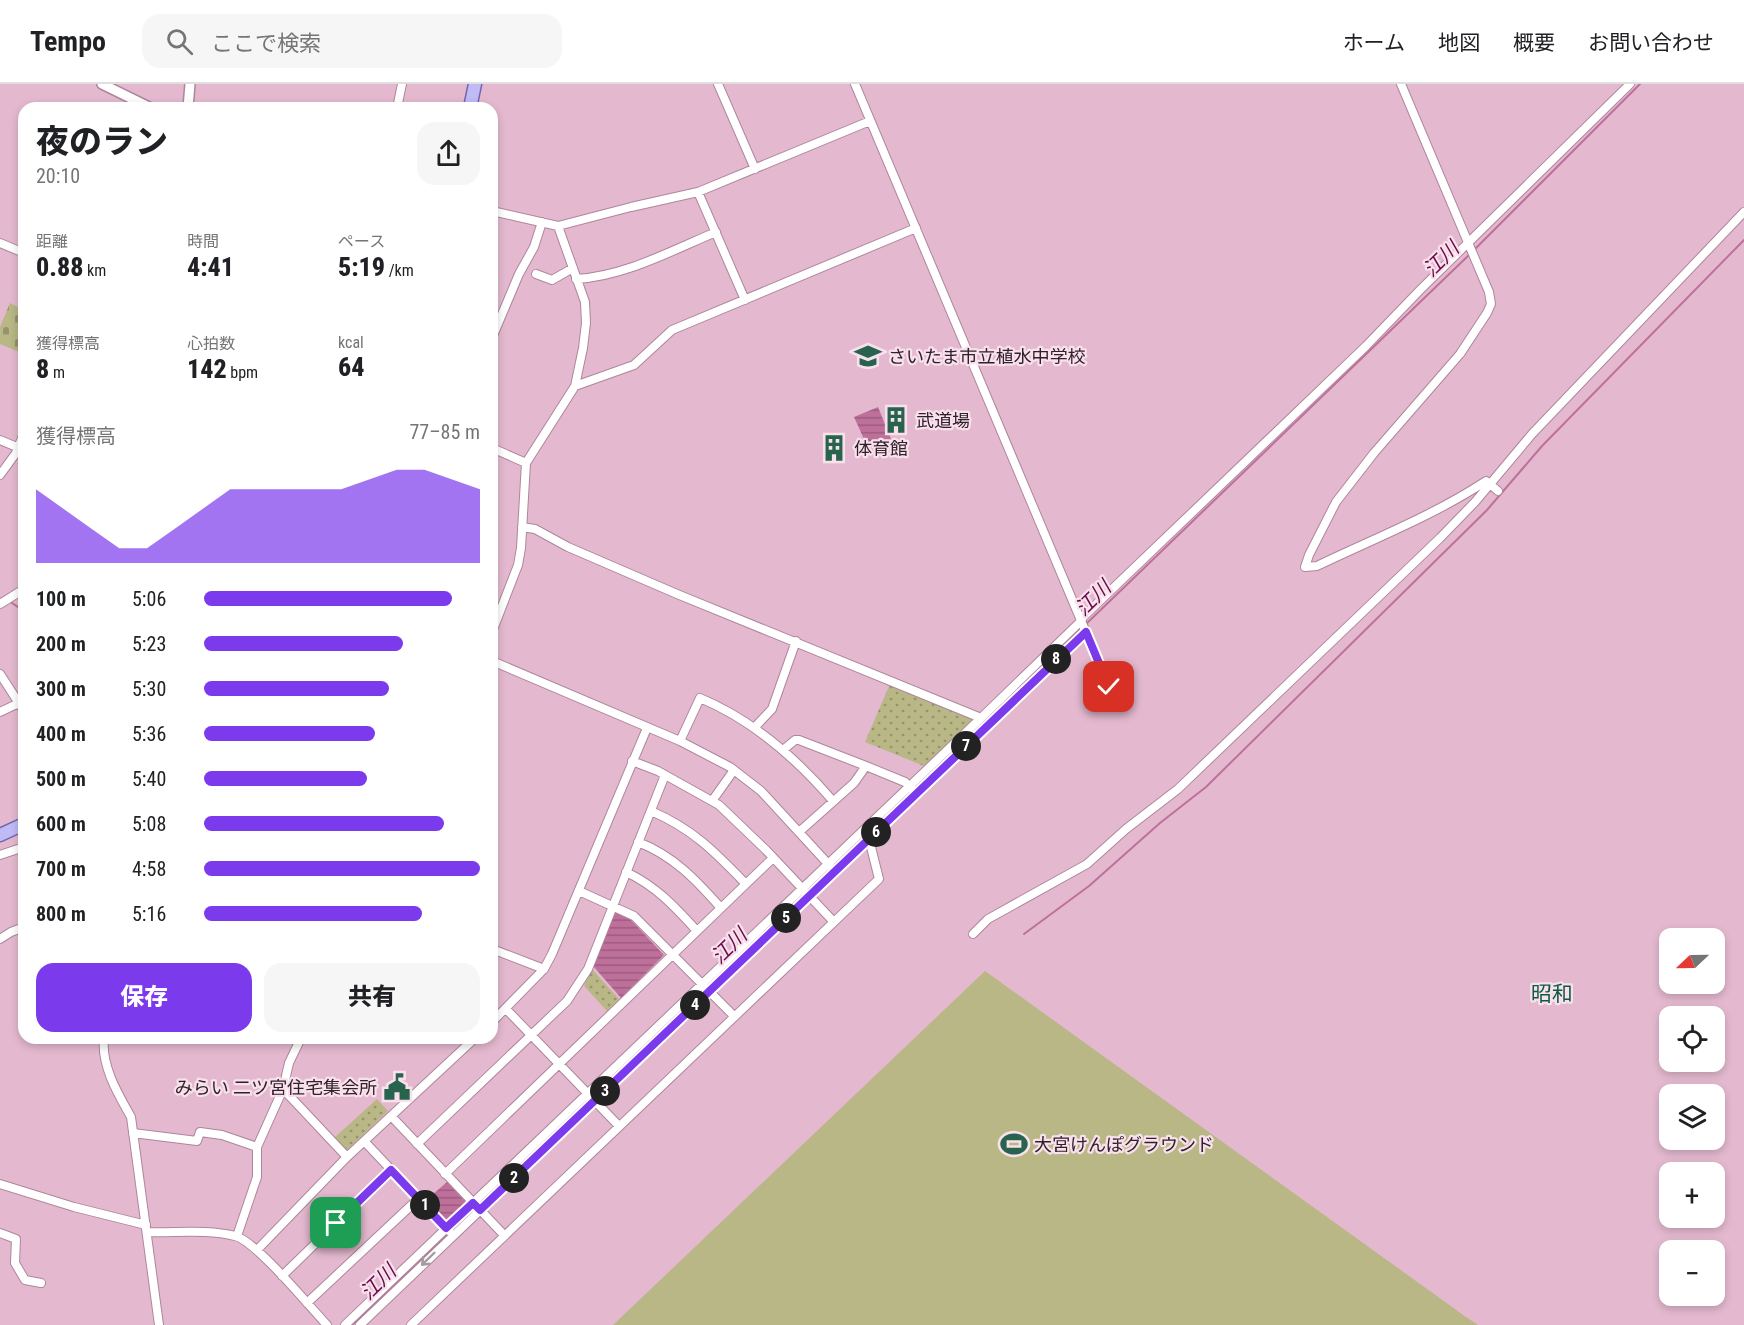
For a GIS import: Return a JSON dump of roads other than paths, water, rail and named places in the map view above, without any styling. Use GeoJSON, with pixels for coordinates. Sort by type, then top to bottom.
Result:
{"type":"FeatureCollection","features":[{"type":"Feature","properties":{"kind":"main road"},"geometry":{"type":"LineString","coordinates":[[471,102],[475,84]]}},
{"type":"Feature","properties":{"kind":"main road"},"geometry":{"type":"LineString","coordinates":[[0,835],[18,827]]}},
{"type":"Feature","properties":{"kind":"street"},"geometry":{"type":"LineString","coordinates":[[102,84],[139,102]]}},
{"type":"Feature","properties":{"kind":"street"},"geometry":{"type":"LineString","coordinates":[[188,102],[190,84]]}},
{"type":"Feature","properties":{"kind":"street"},"geometry":{"type":"LineString","coordinates":[[398,102],[402,84]]}},
{"type":"Feature","properties":{"kind":"street"},"geometry":{"type":"LineString","coordinates":[[718,84],[754,169]]}},
{"type":"Feature","properties":{"kind":"street"},"geometry":{"type":"LineString","coordinates":[[855,84],[1109,687]]}},
{"type":"Feature","properties":{"kind":"street"},"geometry":{"type":"LineString","coordinates":[[1401,84],[1489,292],[1491,304],[1460,354],[1374,453],[1336,502],[1305,567],[1317,567],[1437,510],[1486,481],[1498,491]]}},
{"type":"Feature","properties":{"kind":"street"},"geometry":{"type":"LineString","coordinates":[[360,1325],[450,1232],[1083,626],[1083,617],[1366,346],[1630,84]]}},
{"type":"Feature","properties":{"kind":"street"},"geometry":{"type":"LineString","coordinates":[[498,212],[558,226],[698,192],[870,121]]}},
{"type":"Feature","properties":{"kind":"street"},"geometry":{"type":"LineString","coordinates":[[698,192],[745,300]]}},
{"type":"Feature","properties":{"kind":"street"},"geometry":{"type":"LineString","coordinates":[[973,934],[988,919],[1087,864],[1126,829],[1184,784],[1447,531],[1490,485],[1532,434],[1744,212]]}},
{"type":"Feature","properties":{"kind":"street"},"geometry":{"type":"LineString","coordinates":[[498,324],[519,274],[534,247],[542,222]]}},
{"type":"Feature","properties":{"kind":"street"},"geometry":{"type":"LineString","coordinates":[[498,617],[518,565],[526,463],[574,386],[586,323],[585,302],[558,226]]}},
{"type":"Feature","properties":{"kind":"street"},"geometry":{"type":"LineString","coordinates":[[574,386],[634,365],[672,330],[916,228]]}},
{"type":"Feature","properties":{"kind":"street"},"geometry":{"type":"LineString","coordinates":[[576,279],[595,278],[642,264],[716,232]]}},
{"type":"Feature","properties":{"kind":"street"},"geometry":{"type":"LineString","coordinates":[[0,243],[18,251]]}},
{"type":"Feature","properties":{"kind":"street"},"geometry":{"type":"LineString","coordinates":[[536,274],[552,280],[573,268]]}},
{"type":"Feature","properties":{"kind":"street"},"geometry":{"type":"LineString","coordinates":[[0,440],[18,448]]}},
{"type":"Feature","properties":{"kind":"street"},"geometry":{"type":"LineString","coordinates":[[498,451],[526,463]]}},
{"type":"Feature","properties":{"kind":"street"},"geometry":{"type":"LineString","coordinates":[[0,475],[18,453]]}},
{"type":"Feature","properties":{"kind":"street"},"geometry":{"type":"LineString","coordinates":[[522,527],[535,529],[568,547],[644,580],[981,718]]}},
{"type":"Feature","properties":{"kind":"street"},"geometry":{"type":"LineString","coordinates":[[0,604],[18,593]]}},
{"type":"Feature","properties":{"kind":"street"},"geometry":{"type":"LineString","coordinates":[[832,867],[869,839],[981,718],[1083,626]]}},
{"type":"Feature","properties":{"kind":"street"},"geometry":{"type":"LineString","coordinates":[[754,728],[771,709],[795,641]]}},
{"type":"Feature","properties":{"kind":"street"},"geometry":{"type":"LineString","coordinates":[[498,664],[680,741],[734,770],[761,791],[832,867]]}},
{"type":"Feature","properties":{"kind":"street"},"geometry":{"type":"LineString","coordinates":[[0,674],[18,700]]}},
{"type":"Feature","properties":{"kind":"street"},"geometry":{"type":"LineString","coordinates":[[680,741],[700,698],[754,728],[783,750],[817,782],[833,801]]}},
{"type":"Feature","properties":{"kind":"street"},"geometry":{"type":"LineString","coordinates":[[0,712],[18,705]]}},
{"type":"Feature","properties":{"kind":"street"},"geometry":{"type":"LineString","coordinates":[[498,1016],[544,969],[552,954],[647,728]]}},
{"type":"Feature","properties":{"kind":"street"},"geometry":{"type":"LineString","coordinates":[[783,750],[795,740],[799,740],[905,782],[913,789]]}},
{"type":"Feature","properties":{"kind":"street"},"geometry":{"type":"LineString","coordinates":[[632,761],[665,774],[719,805],[833,921]]}},
{"type":"Feature","properties":{"kind":"street"},"geometry":{"type":"LineString","coordinates":[[799,832],[854,783],[866,766]]}},
{"type":"Feature","properties":{"kind":"street"},"geometry":{"type":"LineString","coordinates":[[712,801],[734,770]]}},
{"type":"Feature","properties":{"kind":"street"},"geometry":{"type":"LineString","coordinates":[[417,1144],[567,1001],[588,969],[665,774]]}},
{"type":"Feature","properties":{"kind":"street"},"geometry":{"type":"LineString","coordinates":[[651,810],[686,828],[746,884]]}},
{"type":"Feature","properties":{"kind":"street"},"geometry":{"type":"LineString","coordinates":[[411,1325],[879,879],[869,839]]}},
{"type":"Feature","properties":{"kind":"street"},"geometry":{"type":"LineString","coordinates":[[638,842],[671,858],[721,908]]}},
{"type":"Feature","properties":{"kind":"street"},"geometry":{"type":"LineString","coordinates":[[0,855],[18,849]]}},
{"type":"Feature","properties":{"kind":"street"},"geometry":{"type":"LineString","coordinates":[[445,1174],[773,858]]}},
{"type":"Feature","properties":{"kind":"street"},"geometry":{"type":"LineString","coordinates":[[626,872],[651,885],[680,912],[697,932]]}},
{"type":"Feature","properties":{"kind":"street"},"geometry":{"type":"LineString","coordinates":[[579,891],[634,915],[734,1016]]}},
{"type":"Feature","properties":{"kind":"street"},"geometry":{"type":"LineString","coordinates":[[0,939],[18,929]]}},
{"type":"Feature","properties":{"kind":"street"},"geometry":{"type":"LineString","coordinates":[[498,951],[544,969]]}},
{"type":"Feature","properties":{"kind":"street"},"geometry":{"type":"LineString","coordinates":[[506,1009],[619,1126]]}},
{"type":"Feature","properties":{"kind":"street"},"geometry":{"type":"LineString","coordinates":[[104,1044],[106,1065],[131,1117],[159,1325]]}},
{"type":"Feature","properties":{"kind":"street"},"geometry":{"type":"LineString","coordinates":[[237,1236],[257,1177],[257,1147],[283,1089],[289,1063],[298,1044]]}},
{"type":"Feature","properties":{"kind":"street"},"geometry":{"type":"LineString","coordinates":[[257,1250],[347,1157],[469,1044]]}},
{"type":"Feature","properties":{"kind":"street"},"geometry":{"type":"LineString","coordinates":[[283,1089],[347,1157]]}},
{"type":"Feature","properties":{"kind":"street"},"geometry":{"type":"LineString","coordinates":[[391,1116],[504,1235]]}},
{"type":"Feature","properties":{"kind":"street"},"geometry":{"type":"LineString","coordinates":[[133,1133],[197,1141],[200,1132],[222,1135],[257,1147]]}},
{"type":"Feature","properties":{"kind":"street"},"geometry":{"type":"LineString","coordinates":[[364,1141],[450,1232]]}},
{"type":"Feature","properties":{"kind":"street"},"geometry":{"type":"LineString","coordinates":[[282,1276],[391,1170]]}},
{"type":"Feature","properties":{"kind":"street"},"geometry":{"type":"LineString","coordinates":[[0,1184],[146,1228],[237,1236],[257,1250],[327,1325]]}},
{"type":"Feature","properties":{"kind":"street"},"geometry":{"type":"LineString","coordinates":[[307,1303],[418,1198]]}},
{"type":"Feature","properties":{"kind":"street"},"geometry":{"type":"LineString","coordinates":[[345,1325],[450,1232]]}},
{"type":"Feature","properties":{"kind":"street"},"geometry":{"type":"LineString","coordinates":[[0,1233],[16,1239],[15,1263],[25,1280],[41,1283]]}},
{"type":"Feature","properties":{"kind":"waterway","name":"江川"},"geometry":{"type":"LineString","coordinates":[[1474,250],[1640,84]]}},
{"type":"Feature","properties":{"kind":"waterway"},"geometry":{"type":"LineString","coordinates":[[1024,934],[1089,886],[1160,823],[1206,787],[1487,510],[1542,446],[1744,240]]}},
{"type":"Feature","properties":{"kind":"waterway","name":"江川"},"geometry":{"type":"LineString","coordinates":[[1085,625],[1470,254]]}},
{"type":"Feature","properties":{"kind":"waterway"},"geometry":{"type":"LineString","coordinates":[[12,603],[18,607]]}},
{"type":"Feature","properties":{"kind":"waterway","name":"江川"},"geometry":{"type":"LineString","coordinates":[[834,865],[1081,628]]}},
{"type":"Feature","properties":{"kind":"waterway","name":"江川"},"geometry":{"type":"LineString","coordinates":[[808,890],[830,869]]}},
{"type":"Feature","properties":{"kind":"waterway","name":"江川"},"geometry":{"type":"LineString","coordinates":[[708,985],[804,894]]}},
{"type":"Feature","properties":{"kind":"waterway","name":"江川"},"geometry":{"type":"LineString","coordinates":[[593,1095],[704,989]]}},
{"type":"Feature","properties":{"kind":"waterway","name":"江川"},"geometry":{"type":"LineString","coordinates":[[452,1230],[589,1099]]}},
{"type":"Feature","properties":{"kind":"waterway","name":"江川"},"geometry":{"type":"LineString","coordinates":[[352,1325],[448,1234]]}},
{"type":"Feature","properties":{"kind":"place","name":"さいたま市立植水中学校"},"geometry":{"type":"Point","coordinates":[868,356]}},
{"type":"Feature","properties":{"kind":"place","name":"武道場"},"geometry":{"type":"Point","coordinates":[896,420]}},
{"type":"Feature","properties":{"kind":"place","name":"体育館"},"geometry":{"type":"Point","coordinates":[834,448]}},
{"type":"Feature","properties":{"kind":"place","name":"みらい 二ツ宮住宅集会所"},"geometry":{"type":"Point","coordinates":[397,1087]}},
{"type":"Feature","properties":{"kind":"place","name":"大宮けんぽグラウンド"},"geometry":{"type":"Point","coordinates":[1014,1144]}},
{"type":"Feature","properties":{"kind":"district","name":"昭和"},"geometry":{"type":"Point","coordinates":[1552,994]}}]}
